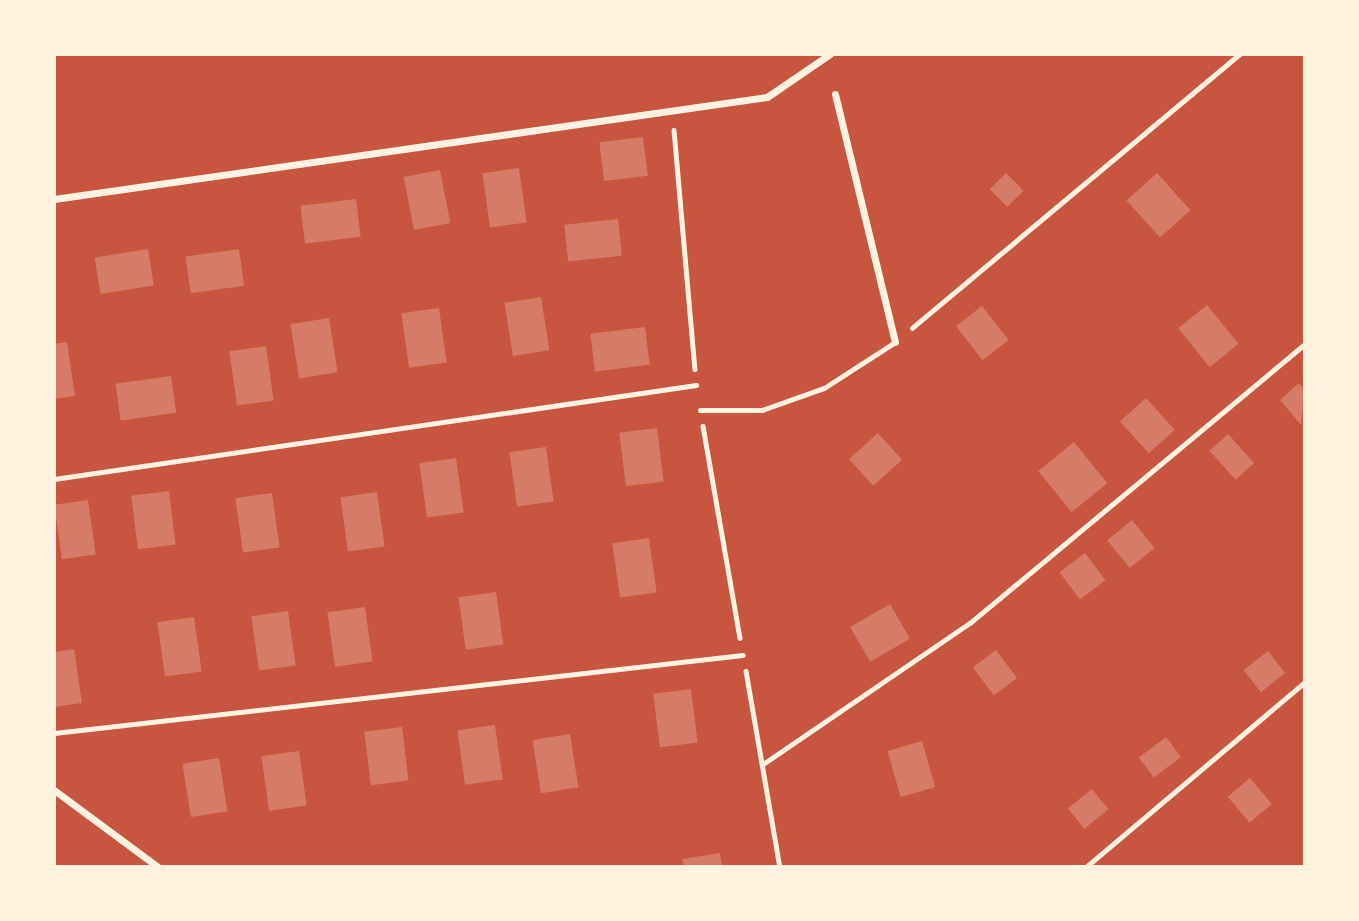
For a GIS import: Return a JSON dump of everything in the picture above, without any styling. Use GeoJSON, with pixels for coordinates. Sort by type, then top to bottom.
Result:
{"type":"FeatureCollection","features":[{"type":"Feature","properties":{"kind":"street"},"geometry":{"type":"LineString","coordinates":[[54,199],[767,97],[830,54]]}},
{"type":"Feature","properties":{"kind":"street"},"geometry":{"type":"LineString","coordinates":[[835,94],[895,342]]}},
{"type":"Feature","properties":{"kind":"street"},"geometry":{"type":"LineString","coordinates":[[54,790],[158,867]]}},
{"type":"Feature","properties":{"kind":"lane"},"geometry":{"type":"LineString","coordinates":[[700,410],[762,410],[824,388],[895,342]]}},
{"type":"Feature","properties":{"kind":"lane"},"geometry":{"type":"LineString","coordinates":[[54,479],[696,386]]}},
{"type":"Feature","properties":{"kind":"lane"},"geometry":{"type":"LineString","coordinates":[[54,733],[743,654]]}},
{"type":"Feature","properties":{"kind":"path"},"geometry":{"type":"LineString","coordinates":[[895,342],[1240,54]]}},
{"type":"Feature","properties":{"kind":"path"},"geometry":{"type":"LineString","coordinates":[[672,110],[696,386]]}},
{"type":"Feature","properties":{"kind":"path"},"geometry":{"type":"LineString","coordinates":[[763,764],[970,623],[1305,344]]}},
{"type":"Feature","properties":{"kind":"path"},"geometry":{"type":"LineString","coordinates":[[700,410],[780,867]]}},
{"type":"Feature","properties":{"kind":"path"},"geometry":{"type":"LineString","coordinates":[[1086,867],[1305,682]]}},
{"type":"Feature","properties":{"kind":"building"},"geometry":{"type":"Polygon","coordinates":[[[643,137],[648,176],[604,181],[599,142],[643,137]]]}},
{"type":"Feature","properties":{"kind":"building"},"geometry":{"type":"Polygon","coordinates":[[[519,168],[527,222],[490,228],[482,173],[519,168]]]}},
{"type":"Feature","properties":{"kind":"building"},"geometry":{"type":"Polygon","coordinates":[[[440,170],[450,223],[414,230],[404,177],[440,170]]]}},
{"type":"Feature","properties":{"kind":"building"},"geometry":{"type":"Polygon","coordinates":[[[1006,173],[1024,191],[1007,207],[990,189],[1006,173]]]}},
{"type":"Feature","properties":{"kind":"building"},"geometry":{"type":"Polygon","coordinates":[[[1157,173],[1190,210],[1160,238],[1127,200],[1157,173]]]}},
{"type":"Feature","properties":{"kind":"building"},"geometry":{"type":"Polygon","coordinates":[[[356,199],[361,237],[305,244],[300,206],[356,199]]]}},
{"type":"Feature","properties":{"kind":"building"},"geometry":{"type":"Polygon","coordinates":[[[618,219],[622,256],[568,261],[564,225],[618,219]]]}},
{"type":"Feature","properties":{"kind":"building"},"geometry":{"type":"Polygon","coordinates":[[[148,249],[154,286],[100,294],[95,257],[148,249]]]}},
{"type":"Feature","properties":{"kind":"building"},"geometry":{"type":"Polygon","coordinates":[[[239,249],[244,286],[191,293],[186,257],[239,249]]]}},
{"type":"Feature","properties":{"kind":"building"},"geometry":{"type":"Polygon","coordinates":[[[541,297],[549,350],[513,356],[504,303],[541,297]]]}},
{"type":"Feature","properties":{"kind":"building"},"geometry":{"type":"Polygon","coordinates":[[[1207,305],[1238,344],[1210,367],[1178,328],[1207,305]]]}},
{"type":"Feature","properties":{"kind":"building"},"geometry":{"type":"Polygon","coordinates":[[[982,306],[1008,340],[982,360],[956,326],[982,306]]]}},
{"type":"Feature","properties":{"kind":"building"},"geometry":{"type":"Polygon","coordinates":[[[439,308],[447,362],[409,368],[401,313],[439,308]]]}},
{"type":"Feature","properties":{"kind":"building"},"geometry":{"type":"Polygon","coordinates":[[[329,318],[338,372],[299,378],[290,324],[329,318]]]}},
{"type":"Feature","properties":{"kind":"building"},"geometry":{"type":"Polygon","coordinates":[[[645,327],[650,365],[595,371],[590,334],[645,327]]]}},
{"type":"Feature","properties":{"kind":"building"},"geometry":{"type":"Polygon","coordinates":[[[67,342],[75,396],[54,399],[54,344],[67,342]]]}},
{"type":"Feature","properties":{"kind":"building"},"geometry":{"type":"Polygon","coordinates":[[[266,346],[274,400],[237,406],[229,351],[266,346]]]}},
{"type":"Feature","properties":{"kind":"building"},"geometry":{"type":"Polygon","coordinates":[[[171,376],[176,413],[121,420],[116,384],[171,376]]]}},
{"type":"Feature","properties":{"kind":"building"},"geometry":{"type":"Polygon","coordinates":[[[1299,383],[1305,390],[1301,425],[1280,400],[1299,383]]]}},
{"type":"Feature","properties":{"kind":"building"},"geometry":{"type":"Polygon","coordinates":[[[1146,398],[1175,430],[1149,453],[1120,421],[1146,398]]]}},
{"type":"Feature","properties":{"kind":"building"},"geometry":{"type":"Polygon","coordinates":[[[657,428],[664,482],[626,486],[619,433],[657,428]]]}},
{"type":"Feature","properties":{"kind":"building"},"geometry":{"type":"Polygon","coordinates":[[[878,433],[902,460],[873,486],[849,459],[878,433]]]}},
{"type":"Feature","properties":{"kind":"building"},"geometry":{"type":"Polygon","coordinates":[[[1228,434],[1254,463],[1236,480],[1209,451],[1228,434]]]}},
{"type":"Feature","properties":{"kind":"building"},"geometry":{"type":"Polygon","coordinates":[[[1074,442],[1107,483],[1072,512],[1038,471],[1074,442]]]}},
{"type":"Feature","properties":{"kind":"building"},"geometry":{"type":"Polygon","coordinates":[[[546,447],[554,501],[517,507],[509,452],[546,447]]]}},
{"type":"Feature","properties":{"kind":"building"},"geometry":{"type":"Polygon","coordinates":[[[456,458],[464,512],[427,518],[419,463],[456,458]]]}},
{"type":"Feature","properties":{"kind":"building"},"geometry":{"type":"Polygon","coordinates":[[[169,491],[176,545],[138,549],[131,496],[169,491]]]}},
{"type":"Feature","properties":{"kind":"building"},"geometry":{"type":"Polygon","coordinates":[[[377,492],[385,546],[348,552],[340,497],[377,492]]]}},
{"type":"Feature","properties":{"kind":"building"},"geometry":{"type":"Polygon","coordinates":[[[272,493],[280,547],[243,553],[235,498],[272,493]]]}},
{"type":"Feature","properties":{"kind":"building"},"geometry":{"type":"Polygon","coordinates":[[[88,500],[96,554],[62,559],[54,505],[88,500]]]}},
{"type":"Feature","properties":{"kind":"building"},"geometry":{"type":"Polygon","coordinates":[[[1132,520],[1155,548],[1130,568],[1107,540],[1132,520]]]}},
{"type":"Feature","properties":{"kind":"building"},"geometry":{"type":"Polygon","coordinates":[[[649,538],[657,592],[620,598],[612,543],[649,538]]]}},
{"type":"Feature","properties":{"kind":"building"},"geometry":{"type":"Polygon","coordinates":[[[1085,553],[1105,580],[1080,599],[1059,572],[1085,553]]]}},
{"type":"Feature","properties":{"kind":"building"},"geometry":{"type":"Polygon","coordinates":[[[496,592],[503,644],[466,650],[458,597],[496,592]]]}},
{"type":"Feature","properties":{"kind":"building"},"geometry":{"type":"Polygon","coordinates":[[[890,604],[910,639],[870,662],[850,627],[890,604]]]}},
{"type":"Feature","properties":{"kind":"building"},"geometry":{"type":"Polygon","coordinates":[[[365,607],[373,661],[335,667],[327,612],[365,607]]]}},
{"type":"Feature","properties":{"kind":"building"},"geometry":{"type":"Polygon","coordinates":[[[288,611],[296,665],[259,671],[251,616],[288,611]]]}},
{"type":"Feature","properties":{"kind":"building"},"geometry":{"type":"Polygon","coordinates":[[[194,617],[202,671],[165,677],[157,622],[194,617]]]}},
{"type":"Feature","properties":{"kind":"building"},"geometry":{"type":"Polygon","coordinates":[[[74,649],[82,703],[54,707],[54,652],[74,649]]]}},
{"type":"Feature","properties":{"kind":"building"},"geometry":{"type":"Polygon","coordinates":[[[996,650],[1017,678],[994,695],[973,667],[996,650]]]}},
{"type":"Feature","properties":{"kind":"building"},"geometry":{"type":"Polygon","coordinates":[[[1268,651],[1285,673],[1261,692],[1244,670],[1268,651]]]}},
{"type":"Feature","properties":{"kind":"building"},"geometry":{"type":"Polygon","coordinates":[[[691,689],[698,743],[660,747],[653,694],[691,689]]]}},
{"type":"Feature","properties":{"kind":"building"},"geometry":{"type":"Polygon","coordinates":[[[495,725],[503,779],[465,785],[457,730],[495,725]]]}},
{"type":"Feature","properties":{"kind":"building"},"geometry":{"type":"Polygon","coordinates":[[[402,727],[409,781],[371,785],[364,732],[402,727]]]}},
{"type":"Feature","properties":{"kind":"building"},"geometry":{"type":"Polygon","coordinates":[[[570,734],[578,787],[541,793],[532,740],[570,734]]]}},
{"type":"Feature","properties":{"kind":"building"},"geometry":{"type":"Polygon","coordinates":[[[1166,737],[1181,757],[1154,777],[1139,757],[1166,737]]]}},
{"type":"Feature","properties":{"kind":"building"},"geometry":{"type":"Polygon","coordinates":[[[922,741],[935,787],[901,797],[887,751],[922,741]]]}},
{"type":"Feature","properties":{"kind":"building"},"geometry":{"type":"Polygon","coordinates":[[[299,751],[307,805],[269,811],[261,756],[299,751]]]}},
{"type":"Feature","properties":{"kind":"building"},"geometry":{"type":"Polygon","coordinates":[[[219,758],[227,811],[191,817],[182,764],[219,758]]]}},
{"type":"Feature","properties":{"kind":"building"},"geometry":{"type":"Polygon","coordinates":[[[1250,778],[1272,804],[1250,823],[1228,797],[1250,778]]]}},
{"type":"Feature","properties":{"kind":"building"},"geometry":{"type":"Polygon","coordinates":[[[1092,789],[1108,809],[1084,829],[1068,809],[1092,789]]]}},
{"type":"Feature","properties":{"kind":"building"},"geometry":{"type":"Polygon","coordinates":[[[720,853],[722,867],[684,867],[682,859],[720,853]]]}}]}
